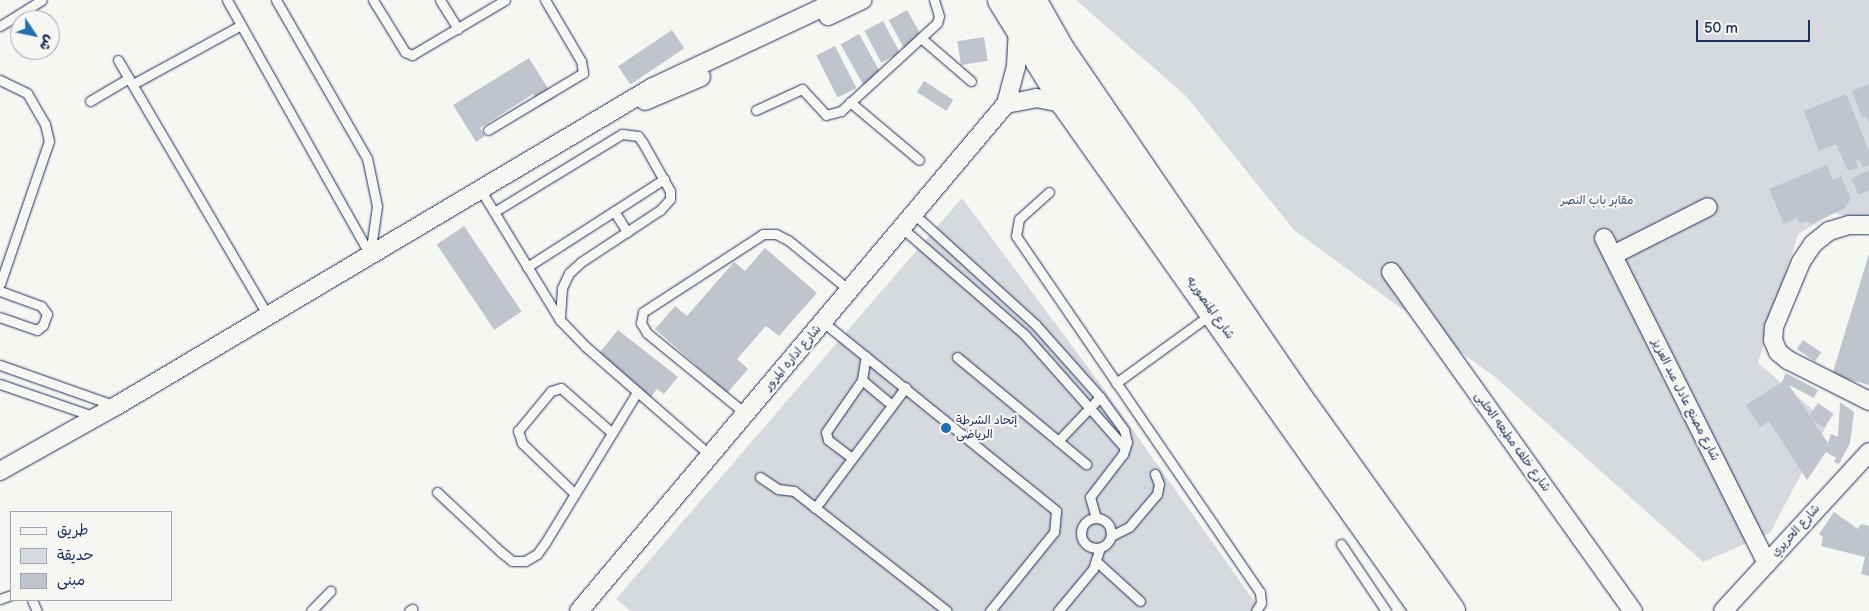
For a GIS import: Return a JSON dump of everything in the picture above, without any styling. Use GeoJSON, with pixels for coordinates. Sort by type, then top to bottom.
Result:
{"type":"FeatureCollection","features":[{"type":"Feature","properties":{"kind":"main road","name":"شارع المنصوريه"},"geometry":{"type":"LineString","coordinates":[[1002,0],[1018,28],[1051,58],[1432,607]]}},
{"type":"Feature","properties":{"kind":"main road","name":"شارع المنصوريه"},"geometry":{"type":"LineString","coordinates":[[1032,0],[1066,104],[1223,306]]}},
{"type":"Feature","properties":{"kind":"street"},"geometry":{"type":"LineString","coordinates":[[0,471],[116,406],[653,87],[838,0]]}},
{"type":"Feature","properties":{"kind":"street"},"geometry":{"type":"LineString","coordinates":[[632,101],[645,101],[670,92],[863,0]]}},
{"type":"Feature","properties":{"kind":"street","name":"شارع اداره المرور"},"geometry":{"type":"LineString","coordinates":[[584,609],[1006,104],[1016,66],[1018,28]]}},
{"type":"Feature","properties":{"kind":"street"},"geometry":{"type":"LineString","coordinates":[[1006,104],[1036,98],[1066,104]]}},
{"type":"Feature","properties":{"kind":"street"},"geometry":{"type":"LineString","coordinates":[[1613,255],[1708,207]]}},
{"type":"Feature","properties":{"kind":"street"},"geometry":{"type":"LineString","coordinates":[[1869,225],[1849,225],[1830,231],[1813,244],[1801,262],[1774,327],[1773,340],[1778,352],[1788,360],[1869,402]]}},
{"type":"Feature","properties":{"kind":"street","name":"شارع مصنع عادل عبد العزيز"},"geometry":{"type":"LineString","coordinates":[[1604,238],[1767,563]]}},
{"type":"Feature","properties":{"kind":"street","name":"شارع خلف مطبعه الحلبى"},"geometry":{"type":"LineString","coordinates":[[1391,272],[1633,611]]}},
{"type":"Feature","properties":{"kind":"street","name":"شارع الحريري"},"geometry":{"type":"LineString","coordinates":[[1723,611],[1869,452]]}},
{"type":"Feature","properties":{"kind":"lane"},"geometry":{"type":"LineString","coordinates":[[0,26],[42,0]]}},
{"type":"Feature","properties":{"kind":"lane"},"geometry":{"type":"LineString","coordinates":[[227,0],[370,255]]}},
{"type":"Feature","properties":{"kind":"lane"},"geometry":{"type":"LineString","coordinates":[[276,0],[367,158],[377,206],[370,255]]}},
{"type":"Feature","properties":{"kind":"lane"},"geometry":{"type":"LineString","coordinates":[[373,0],[405,52],[412,55],[505,0]]}},
{"type":"Feature","properties":{"kind":"lane"},"geometry":{"type":"LineString","coordinates":[[440,0],[458,29]]}},
{"type":"Feature","properties":{"kind":"lane"},"geometry":{"type":"LineString","coordinates":[[488,130],[583,73],[581,61],[545,0]]}},
{"type":"Feature","properties":{"kind":"lane"},"geometry":{"type":"LineString","coordinates":[[756,110],[798,89],[805,90],[826,115],[834,115],[936,23],[939,16],[934,0]]}},
{"type":"Feature","properties":{"kind":"lane"},"geometry":{"type":"LineString","coordinates":[[90,101],[241,24]]}},
{"type":"Feature","properties":{"kind":"lane"},"geometry":{"type":"LineString","coordinates":[[921,38],[972,81]]}},
{"type":"Feature","properties":{"kind":"lane"},"geometry":{"type":"LineString","coordinates":[[118,60],[268,316]]}},
{"type":"Feature","properties":{"kind":"lane"},"geometry":{"type":"LineString","coordinates":[[0,80],[27,93],[44,124],[49,141],[0,284]]}},
{"type":"Feature","properties":{"kind":"lane"},"geometry":{"type":"LineString","coordinates":[[850,102],[919,160]]}},
{"type":"Feature","properties":{"kind":"lane"},"geometry":{"type":"LineString","coordinates":[[494,212],[622,134],[638,136],[670,191],[667,206],[581,262],[569,273],[562,288],[560,320]]}},
{"type":"Feature","properties":{"kind":"lane"},"geometry":{"type":"LineString","coordinates":[[527,267],[664,179]]}},
{"type":"Feature","properties":{"kind":"lane"},"geometry":{"type":"LineString","coordinates":[[480,189],[560,320],[637,392],[711,456]]}},
{"type":"Feature","properties":{"kind":"lane"},"geometry":{"type":"LineString","coordinates":[[1049,192],[1019,219],[1016,236],[1260,592],[1261,603],[1256,611]]}},
{"type":"Feature","properties":{"kind":"lane"},"geometry":{"type":"LineString","coordinates":[[614,211],[627,232]]}},
{"type":"Feature","properties":{"kind":"lane"},"geometry":{"type":"LineString","coordinates":[[914,214],[1007,297],[1100,397],[1124,430],[1127,442],[1120,460],[1090,496],[1096,518],[1107,524],[1110,536]]}},
{"type":"Feature","properties":{"kind":"lane"},"geometry":{"type":"LineString","coordinates":[[902,228],[1025,335],[1125,448]]}},
{"type":"Feature","properties":{"kind":"lane"},"geometry":{"type":"LineString","coordinates":[[746,414],[647,333],[641,324],[643,312],[763,234],[776,234],[788,240],[849,290]]}},
{"type":"Feature","properties":{"kind":"lane"},"geometry":{"type":"LineString","coordinates":[[0,291],[41,306],[47,314],[43,325],[37,330],[0,317]]}},
{"type":"Feature","properties":{"kind":"lane"},"geometry":{"type":"LineString","coordinates":[[1116,383],[1223,306]]}},
{"type":"Feature","properties":{"kind":"lane"},"geometry":{"type":"LineString","coordinates":[[823,322],[906,387],[1056,511],[1054,532],[990,611]]}},
{"type":"Feature","properties":{"kind":"lane"},"geometry":{"type":"LineString","coordinates":[[852,458],[828,440],[826,432],[862,380],[866,356]]}},
{"type":"Feature","properties":{"kind":"lane"},"geometry":{"type":"LineString","coordinates":[[956,358],[1086,464]]}},
{"type":"Feature","properties":{"kind":"lane"},"geometry":{"type":"LineString","coordinates":[[0,365],[116,406]]}},
{"type":"Feature","properties":{"kind":"lane"},"geometry":{"type":"LineString","coordinates":[[862,380],[892,405]]}},
{"type":"Feature","properties":{"kind":"lane"},"geometry":{"type":"LineString","coordinates":[[0,384],[96,417]]}},
{"type":"Feature","properties":{"kind":"lane"},"geometry":{"type":"LineString","coordinates":[[814,508],[906,387]]}},
{"type":"Feature","properties":{"kind":"lane"},"geometry":{"type":"LineString","coordinates":[[575,494],[522,443],[518,431],[551,391],[561,388],[612,433]]}},
{"type":"Feature","properties":{"kind":"lane"},"geometry":{"type":"LineString","coordinates":[[437,492],[512,561],[525,561],[537,554],[637,392]]}},
{"type":"Feature","properties":{"kind":"lane"},"geometry":{"type":"LineString","coordinates":[[1058,441],[1100,397]]}},
{"type":"Feature","properties":{"kind":"lane"},"geometry":{"type":"LineString","coordinates":[[1058,611],[1097,562],[1100,548],[1110,536],[1129,527],[1157,494],[1159,484],[1155,474]]}},
{"type":"Feature","properties":{"kind":"lane"},"geometry":{"type":"LineString","coordinates":[[760,477],[778,490],[792,489],[946,611]]}},
{"type":"Feature","properties":{"kind":"lane"},"geometry":{"type":"LineString","coordinates":[[1096,518],[1084,523],[1081,535],[1088,546],[1100,548]]}},
{"type":"Feature","properties":{"kind":"lane"},"geometry":{"type":"LineString","coordinates":[[1341,544],[1386,611]]}},
{"type":"Feature","properties":{"kind":"lane"},"geometry":{"type":"LineString","coordinates":[[1097,562],[1140,600]]}},
{"type":"Feature","properties":{"kind":"lane"},"geometry":{"type":"LineString","coordinates":[[311,611],[330,590]]}},
{"type":"Feature","properties":{"kind":"green space","name":"مقابر باب النصر"},"geometry":{"type":"Polygon","coordinates":[[[1076,0],[1869,0],[1869,220],[1834,213],[1798,234],[1758,363],[1828,423],[1770,533],[1703,562],[1495,377],[1294,230],[1186,96],[1076,0]]]}},
{"type":"Feature","properties":{"kind":"green space","name":"إتحاد الشرطة الرياضى"},"geometry":{"type":"Polygon","coordinates":[[[962,198],[1101,385],[1261,611],[631,611],[616,599],[962,198]]]}},
{"type":"Feature","properties":{"kind":"building"},"geometry":{"type":"Polygon","coordinates":[[[907,10],[924,41],[906,51],[889,20],[907,10]]]}},
{"type":"Feature","properties":{"kind":"building"},"geometry":{"type":"Polygon","coordinates":[[[883,21],[900,53],[881,63],[864,31],[883,21]]]}},
{"type":"Feature","properties":{"kind":"building"},"geometry":{"type":"Polygon","coordinates":[[[672,30],[684,48],[630,85],[618,66],[672,30]]]}},
{"type":"Feature","properties":{"kind":"building"},"geometry":{"type":"Polygon","coordinates":[[[859,34],[881,74],[863,84],[841,44],[859,34]]]}},
{"type":"Feature","properties":{"kind":"building"},"geometry":{"type":"Polygon","coordinates":[[[984,37],[988,61],[961,65],[957,41],[984,37]]]}},
{"type":"Feature","properties":{"kind":"building"},"geometry":{"type":"Polygon","coordinates":[[[835,46],[856,88],[838,97],[816,56],[835,46]]]}},
{"type":"Feature","properties":{"kind":"building"},"geometry":{"type":"Polygon","coordinates":[[[529,58],[554,98],[540,106],[533,94],[480,128],[485,136],[476,142],[453,105],[529,58]]]}},
{"type":"Feature","properties":{"kind":"building"},"geometry":{"type":"Polygon","coordinates":[[[924,81],[953,100],[946,111],[917,92],[924,81]]]}},
{"type":"Feature","properties":{"kind":"building"},"geometry":{"type":"Polygon","coordinates":[[[1869,84],[1869,122],[1866,116],[1862,117],[1852,91],[1869,84]]]}},
{"type":"Feature","properties":{"kind":"building"},"geometry":{"type":"Polygon","coordinates":[[[1846,94],[1869,151],[1869,165],[1863,167],[1859,159],[1856,161],[1858,167],[1848,171],[1836,144],[1819,151],[1804,111],[1846,94]]]}},
{"type":"Feature","properties":{"kind":"building"},"geometry":{"type":"Polygon","coordinates":[[[1827,165],[1833,180],[1841,176],[1851,199],[1845,208],[1811,224],[1807,221],[1800,224],[1797,218],[1784,224],[1769,189],[1827,165]]]}},
{"type":"Feature","properties":{"kind":"building"},"geometry":{"type":"Polygon","coordinates":[[[1869,170],[1869,190],[1859,195],[1851,179],[1869,170]]]}},
{"type":"Feature","properties":{"kind":"building"},"geometry":{"type":"Polygon","coordinates":[[[464,226],[522,311],[494,330],[437,244],[464,226]]]}},
{"type":"Feature","properties":{"kind":"building"},"geometry":{"type":"Polygon","coordinates":[[[765,248],[817,293],[779,336],[766,326],[737,359],[748,369],[721,400],[708,389],[715,382],[655,329],[675,306],[687,316],[734,262],[745,271],[765,248]]]}},
{"type":"Feature","properties":{"kind":"building"},"geometry":{"type":"Polygon","coordinates":[[[1869,254],[1869,385],[1832,375],[1869,254]]]}},
{"type":"Feature","properties":{"kind":"building"},"geometry":{"type":"Polygon","coordinates":[[[618,330],[678,377],[664,394],[657,389],[650,398],[597,356],[618,330]]]}},
{"type":"Feature","properties":{"kind":"building"},"geometry":{"type":"Polygon","coordinates":[[[1803,340],[1821,352],[1815,361],[1797,349],[1803,340]]]}},
{"type":"Feature","properties":{"kind":"building"},"geometry":{"type":"Polygon","coordinates":[[[1786,373],[1818,390],[1814,398],[1789,385],[1828,443],[1831,434],[1838,437],[1840,402],[1854,412],[1850,443],[1839,464],[1834,462],[1836,458],[1826,452],[1807,480],[1769,421],[1760,427],[1746,405],[1782,382],[1786,373]]]}},
{"type":"Feature","properties":{"kind":"building"},"geometry":{"type":"Polygon","coordinates":[[[1818,403],[1834,414],[1824,428],[1808,417],[1818,403]]]}},
{"type":"Feature","properties":{"kind":"building"},"geometry":{"type":"Polygon","coordinates":[[[1834,512],[1858,529],[1861,524],[1869,526],[1869,576],[1861,574],[1865,557],[1821,546],[1823,537],[1819,534],[1834,512]]]}},
{"type":"Feature","properties":{"kind":"place","name":"إتحاد الشرطة الرياضى"},"geometry":{"type":"Point","coordinates":[946,428]}}]}
